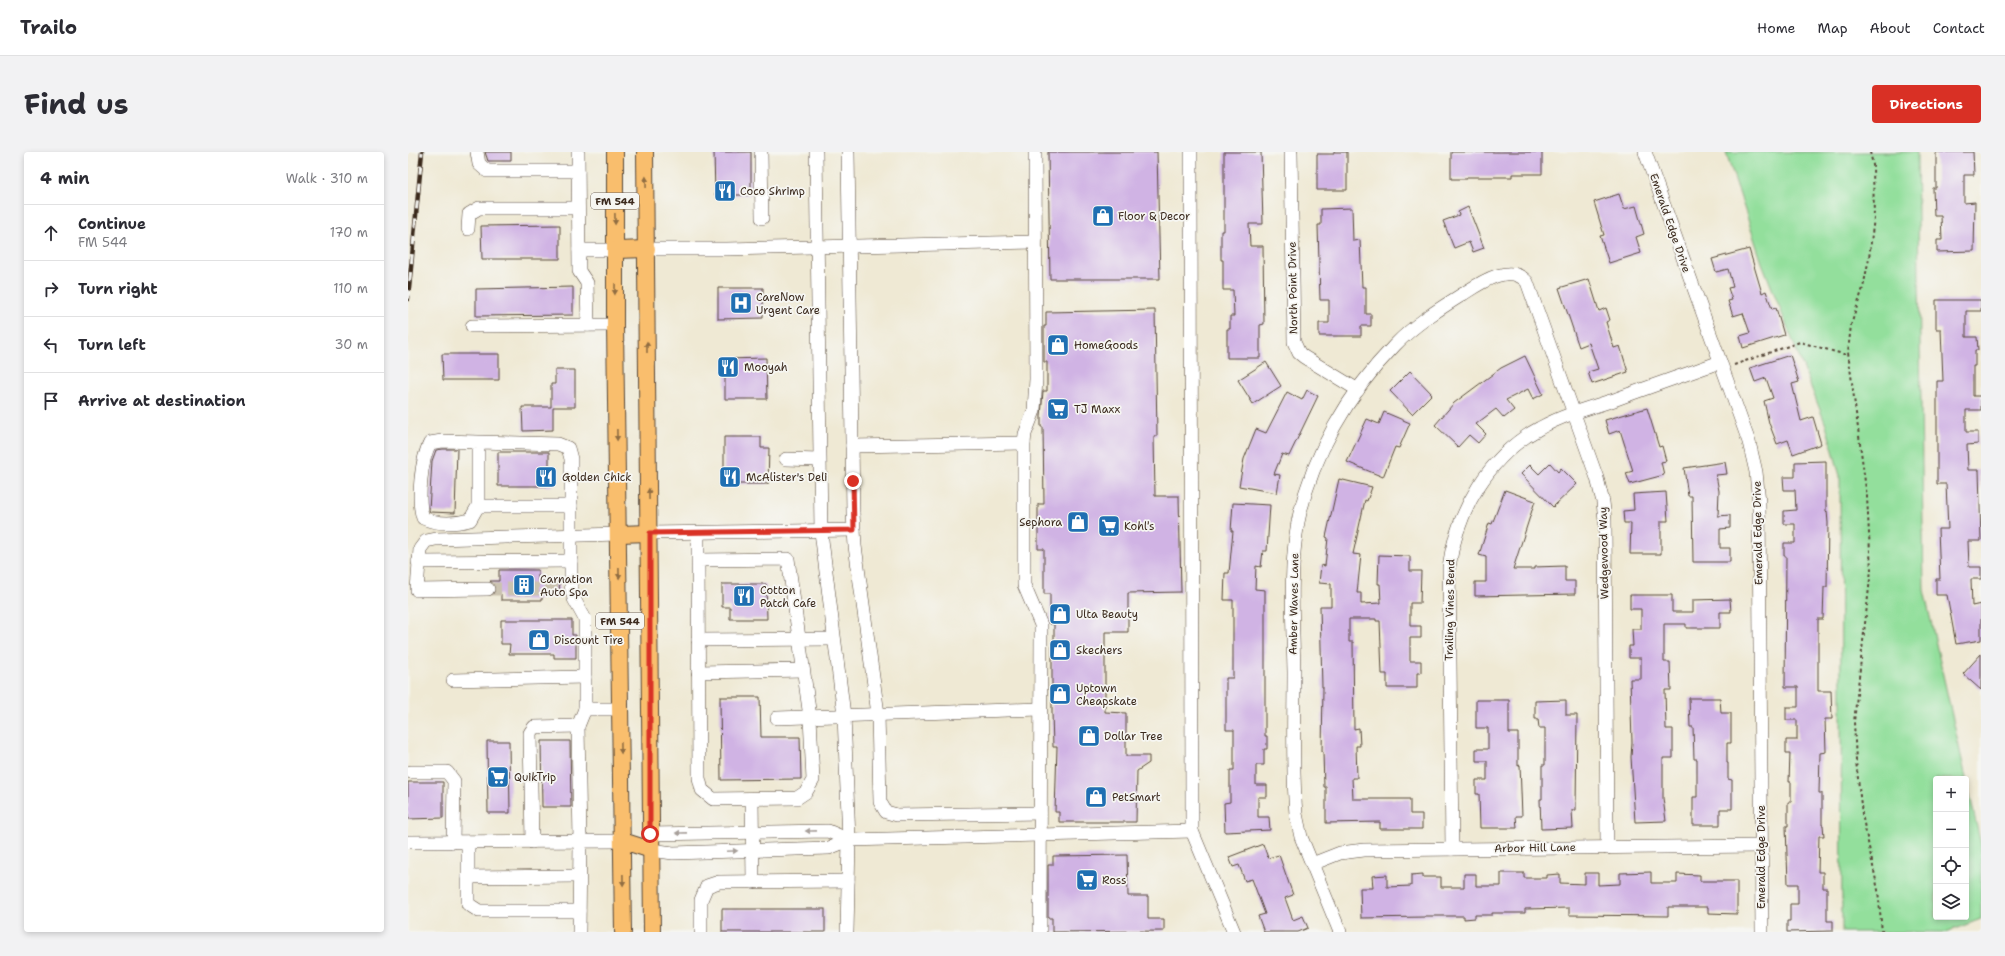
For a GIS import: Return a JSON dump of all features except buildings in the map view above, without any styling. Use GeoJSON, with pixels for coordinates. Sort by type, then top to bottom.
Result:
{"type":"FeatureCollection","features":[{"type":"Feature","properties":{"kind":"main road","name":"FM 544"},"geometry":{"type":"LineString","coordinates":[[615,152],[615,325],[624,932]]}},
{"type":"Feature","properties":{"kind":"main road","name":"FM 544"},"geometry":{"type":"LineString","coordinates":[[646,152],[650,533],[650,834],[652,932]]}},
{"type":"Feature","properties":{"kind":"main road"},"geometry":{"type":"LineString","coordinates":[[616,250],[647,249]]}},
{"type":"Feature","properties":{"kind":"main road"},"geometry":{"type":"LineString","coordinates":[[619,534],[650,533]]}},
{"type":"Feature","properties":{"kind":"main road"},"geometry":{"type":"LineString","coordinates":[[623,841],[650,834]]}},
{"type":"Feature","properties":{"kind":"main road"},"geometry":{"type":"LineString","coordinates":[[623,841],[651,850]]}},
{"type":"Feature","properties":{"kind":"street"},"geometry":{"type":"LineString","coordinates":[[477,152],[479,164],[487,171],[578,171]]}},
{"type":"Feature","properties":{"kind":"street"},"geometry":{"type":"LineString","coordinates":[[578,152],[579,271],[587,283],[588,326]]}},
{"type":"Feature","properties":{"kind":"street"},"geometry":{"type":"LineString","coordinates":[[760,152],[762,218]]}},
{"type":"Feature","properties":{"kind":"street"},"geometry":{"type":"LineString","coordinates":[[816,152],[820,532],[844,715],[849,840],[847,932]]}},
{"type":"Feature","properties":{"kind":"street"},"geometry":{"type":"LineString","coordinates":[[848,152],[854,530],[878,714],[880,802],[886,812],[897,814],[1040,813]]}},
{"type":"Feature","properties":{"kind":"street"},"geometry":{"type":"LineString","coordinates":[[1035,152],[1036,379],[1034,411],[1024,434],[1024,585],[1041,625],[1040,932]]}},
{"type":"Feature","properties":{"kind":"street"},"geometry":{"type":"LineString","coordinates":[[1191,152],[1192,831],[1234,932]]}},
{"type":"Feature","properties":{"kind":"street","name":"North Point Drive"},"geometry":{"type":"LineString","coordinates":[[1291,152],[1294,342],[1299,353],[1304,357],[1358,390]]}},
{"type":"Feature","properties":{"kind":"street","name":"Emerald Edge Drive"},"geometry":{"type":"LineString","coordinates":[[1645,152],[1749,442],[1758,485],[1762,932]]}},
{"type":"Feature","properties":{"kind":"street"},"geometry":{"type":"LineString","coordinates":[[468,229],[469,214],[479,208],[578,208]]}},
{"type":"Feature","properties":{"kind":"street"},"geometry":{"type":"LineString","coordinates":[[647,249],[727,249],[1035,242]]}},
{"type":"Feature","properties":{"kind":"street"},"geometry":{"type":"LineString","coordinates":[[579,250],[616,250]]}},
{"type":"Feature","properties":{"kind":"street","name":"Amber Waves Lane"},"geometry":{"type":"LineString","coordinates":[[1340,932],[1298,829],[1295,803],[1293,574],[1294,550],[1304,498],[1313,474],[1336,424],[1358,390],[1379,362],[1396,344],[1444,305],[1474,287],[1504,274],[1518,274]]}},
{"type":"Feature","properties":{"kind":"street","name":"Wedgewood Way"},"geometry":{"type":"LineString","coordinates":[[1518,274],[1527,282],[1597,478],[1604,511],[1607,848]]}},
{"type":"Feature","properties":{"kind":"street"},"geometry":{"type":"LineString","coordinates":[[472,326],[615,325]]}},
{"type":"Feature","properties":{"kind":"street","name":"Trailing Vines Bend"},"geometry":{"type":"LineString","coordinates":[[1452,849],[1449,580],[1451,552],[1455,535],[1468,504],[1478,487],[1500,459],[1512,447],[1540,428],[1574,414],[1721,366]]}},
{"type":"Feature","properties":{"kind":"street"},"geometry":{"type":"LineString","coordinates":[[478,442],[478,506],[470,520],[457,523],[433,523],[423,518],[419,508],[425,452],[430,443],[442,441],[558,444],[568,448],[571,459],[571,561],[565,588],[574,599],[585,619],[585,709],[578,726],[580,841],[578,876],[579,932]]}},
{"type":"Feature","properties":{"kind":"street"},"geometry":{"type":"LineString","coordinates":[[852,446],[1024,443]]}},
{"type":"Feature","properties":{"kind":"street"},"geometry":{"type":"LineString","coordinates":[[786,459],[819,460]]}},
{"type":"Feature","properties":{"kind":"street"},"geometry":{"type":"LineString","coordinates":[[478,506],[571,506]]}},
{"type":"Feature","properties":{"kind":"street"},"geometry":{"type":"LineString","coordinates":[[650,533],[820,532],[854,530]]}},
{"type":"Feature","properties":{"kind":"street"},"geometry":{"type":"LineString","coordinates":[[698,533],[698,560],[698,672],[699,778],[702,790],[713,799],[797,798],[806,792],[813,780],[810,717],[788,559],[698,560]]}},
{"type":"Feature","properties":{"kind":"street"},"geometry":{"type":"LineString","coordinates":[[488,589],[417,590],[420,549],[426,541],[436,539],[572,534],[619,534]]}},
{"type":"Feature","properties":{"kind":"street"},"geometry":{"type":"LineString","coordinates":[[418,562],[571,561]]}},
{"type":"Feature","properties":{"kind":"street"},"geometry":{"type":"LineString","coordinates":[[698,640],[834,639]]}},
{"type":"Feature","properties":{"kind":"street"},"geometry":{"type":"LineString","coordinates":[[698,672],[803,670]]}},
{"type":"Feature","properties":{"kind":"street"},"geometry":{"type":"LineString","coordinates":[[453,680],[585,677]]}},
{"type":"Feature","properties":{"kind":"street"},"geometry":{"type":"LineString","coordinates":[[585,709],[621,708]]}},
{"type":"Feature","properties":{"kind":"street"},"geometry":{"type":"LineString","coordinates":[[777,718],[1040,709]]}},
{"type":"Feature","properties":{"kind":"street"},"geometry":{"type":"LineString","coordinates":[[532,842],[530,733],[534,727],[578,726]]}},
{"type":"Feature","properties":{"kind":"street"},"geometry":{"type":"LineString","coordinates":[[411,772],[447,772],[454,781],[453,842]]}},
{"type":"Feature","properties":{"kind":"street"},"geometry":{"type":"LineString","coordinates":[[752,799],[753,882]]}},
{"type":"Feature","properties":{"kind":"street"},"geometry":{"type":"LineString","coordinates":[[650,834],[828,831],[849,840]]}},
{"type":"Feature","properties":{"kind":"street"},"geometry":{"type":"LineString","coordinates":[[651,850],[673,853],[829,848],[849,840],[1192,831]]}},
{"type":"Feature","properties":{"kind":"street"},"geometry":{"type":"LineString","coordinates":[[408,842],[623,841]]}},
{"type":"Feature","properties":{"kind":"street"},"geometry":{"type":"LineString","coordinates":[[468,842],[468,904],[479,911],[578,911]]}},
{"type":"Feature","properties":{"kind":"street","name":"Arbor Hill Lane"},"geometry":{"type":"LineString","coordinates":[[1312,864],[1330,856],[1350,851],[1761,846]]}},
{"type":"Feature","properties":{"kind":"street"},"geometry":{"type":"LineString","coordinates":[[468,877],[578,876]]}},
{"type":"Feature","properties":{"kind":"street"},"geometry":{"type":"LineString","coordinates":[[701,932],[701,900],[708,886],[719,882],[848,881]]}},
{"type":"Feature","properties":{"kind":"path"},"geometry":{"type":"LineString","coordinates":[[1870,152],[1873,165],[1874,218],[1869,258],[1863,288],[1850,325],[1848,354],[1864,473],[1871,570],[1854,722],[1856,761],[1862,814],[1878,890],[1882,932]]}},
{"type":"Feature","properties":{"kind":"path"},"geometry":{"type":"LineString","coordinates":[[1721,366],[1800,342],[1843,354],[1848,354]]}},
{"type":"Feature","properties":{"kind":"green space"},"geometry":{"type":"Polygon","coordinates":[[[1726,152],[1917,152],[1924,590],[1966,776],[1933,776],[1933,920],[1969,920],[1969,791],[1981,845],[1981,919],[1946,932],[1842,932],[1840,476],[1826,425],[1762,263],[1726,152]]]}},
{"type":"Feature","properties":{"kind":"tunnel"},"geometry":{"type":"LineString","coordinates":[[488,589],[559,589]]}},
{"type":"Feature","properties":{"kind":"railway"},"geometry":{"type":"LineString","coordinates":[[408,299],[422,152]]}},
{"type":"Feature","properties":{"kind":"place","name":"Coco Shrimp"},"geometry":{"type":"Point","coordinates":[725,191]}},
{"type":"Feature","properties":{"kind":"place","name":"Floor & Decor"},"geometry":{"type":"Point","coordinates":[1103,216]}},
{"type":"Feature","properties":{"kind":"place","name":"CareNow Urgent Care"},"geometry":{"type":"Point","coordinates":[741,303]}},
{"type":"Feature","properties":{"kind":"place","name":"HomeGoods"},"geometry":{"type":"Point","coordinates":[1058,345]}},
{"type":"Feature","properties":{"kind":"place","name":"Mooyah"},"geometry":{"type":"Point","coordinates":[728,367]}},
{"type":"Feature","properties":{"kind":"place","name":"TJ Maxx"},"geometry":{"type":"Point","coordinates":[1058,409]}},
{"type":"Feature","properties":{"kind":"place","name":"Golden Chick"},"geometry":{"type":"Point","coordinates":[546,477]}},
{"type":"Feature","properties":{"kind":"place","name":"McAlister's Deli"},"geometry":{"type":"Point","coordinates":[730,477]}},
{"type":"Feature","properties":{"kind":"place","name":"Sephora"},"geometry":{"type":"Point","coordinates":[1078,522]}},
{"type":"Feature","properties":{"kind":"place","name":"Kohl's"},"geometry":{"type":"Point","coordinates":[1109,526]}},
{"type":"Feature","properties":{"kind":"place","name":"Carnation Auto Spa"},"geometry":{"type":"Point","coordinates":[524,585]}},
{"type":"Feature","properties":{"kind":"place","name":"Cotton Patch Cafe"},"geometry":{"type":"Point","coordinates":[744,596]}},
{"type":"Feature","properties":{"kind":"place","name":"Ulta Beauty"},"geometry":{"type":"Point","coordinates":[1060,614]}},
{"type":"Feature","properties":{"kind":"place","name":"Discount Tire"},"geometry":{"type":"Point","coordinates":[539,640]}},
{"type":"Feature","properties":{"kind":"place","name":"Skechers"},"geometry":{"type":"Point","coordinates":[1060,650]}},
{"type":"Feature","properties":{"kind":"place","name":"Uptown Cheapskate"},"geometry":{"type":"Point","coordinates":[1060,694]}},
{"type":"Feature","properties":{"kind":"place","name":"Dollar Tree"},"geometry":{"type":"Point","coordinates":[1089,736]}},
{"type":"Feature","properties":{"kind":"place","name":"QuikTrip"},"geometry":{"type":"Point","coordinates":[498,777]}},
{"type":"Feature","properties":{"kind":"place","name":"PetSmart"},"geometry":{"type":"Point","coordinates":[1096,797]}},
{"type":"Feature","properties":{"kind":"place","name":"Ross"},"geometry":{"type":"Point","coordinates":[1087,880]}},
{"type":"Feature","properties":{"kind":"route"},"geometry":{"type":"LineString","coordinates":[[650,834],[650,533],[820,532],[854,530],[853,481]]}}]}
